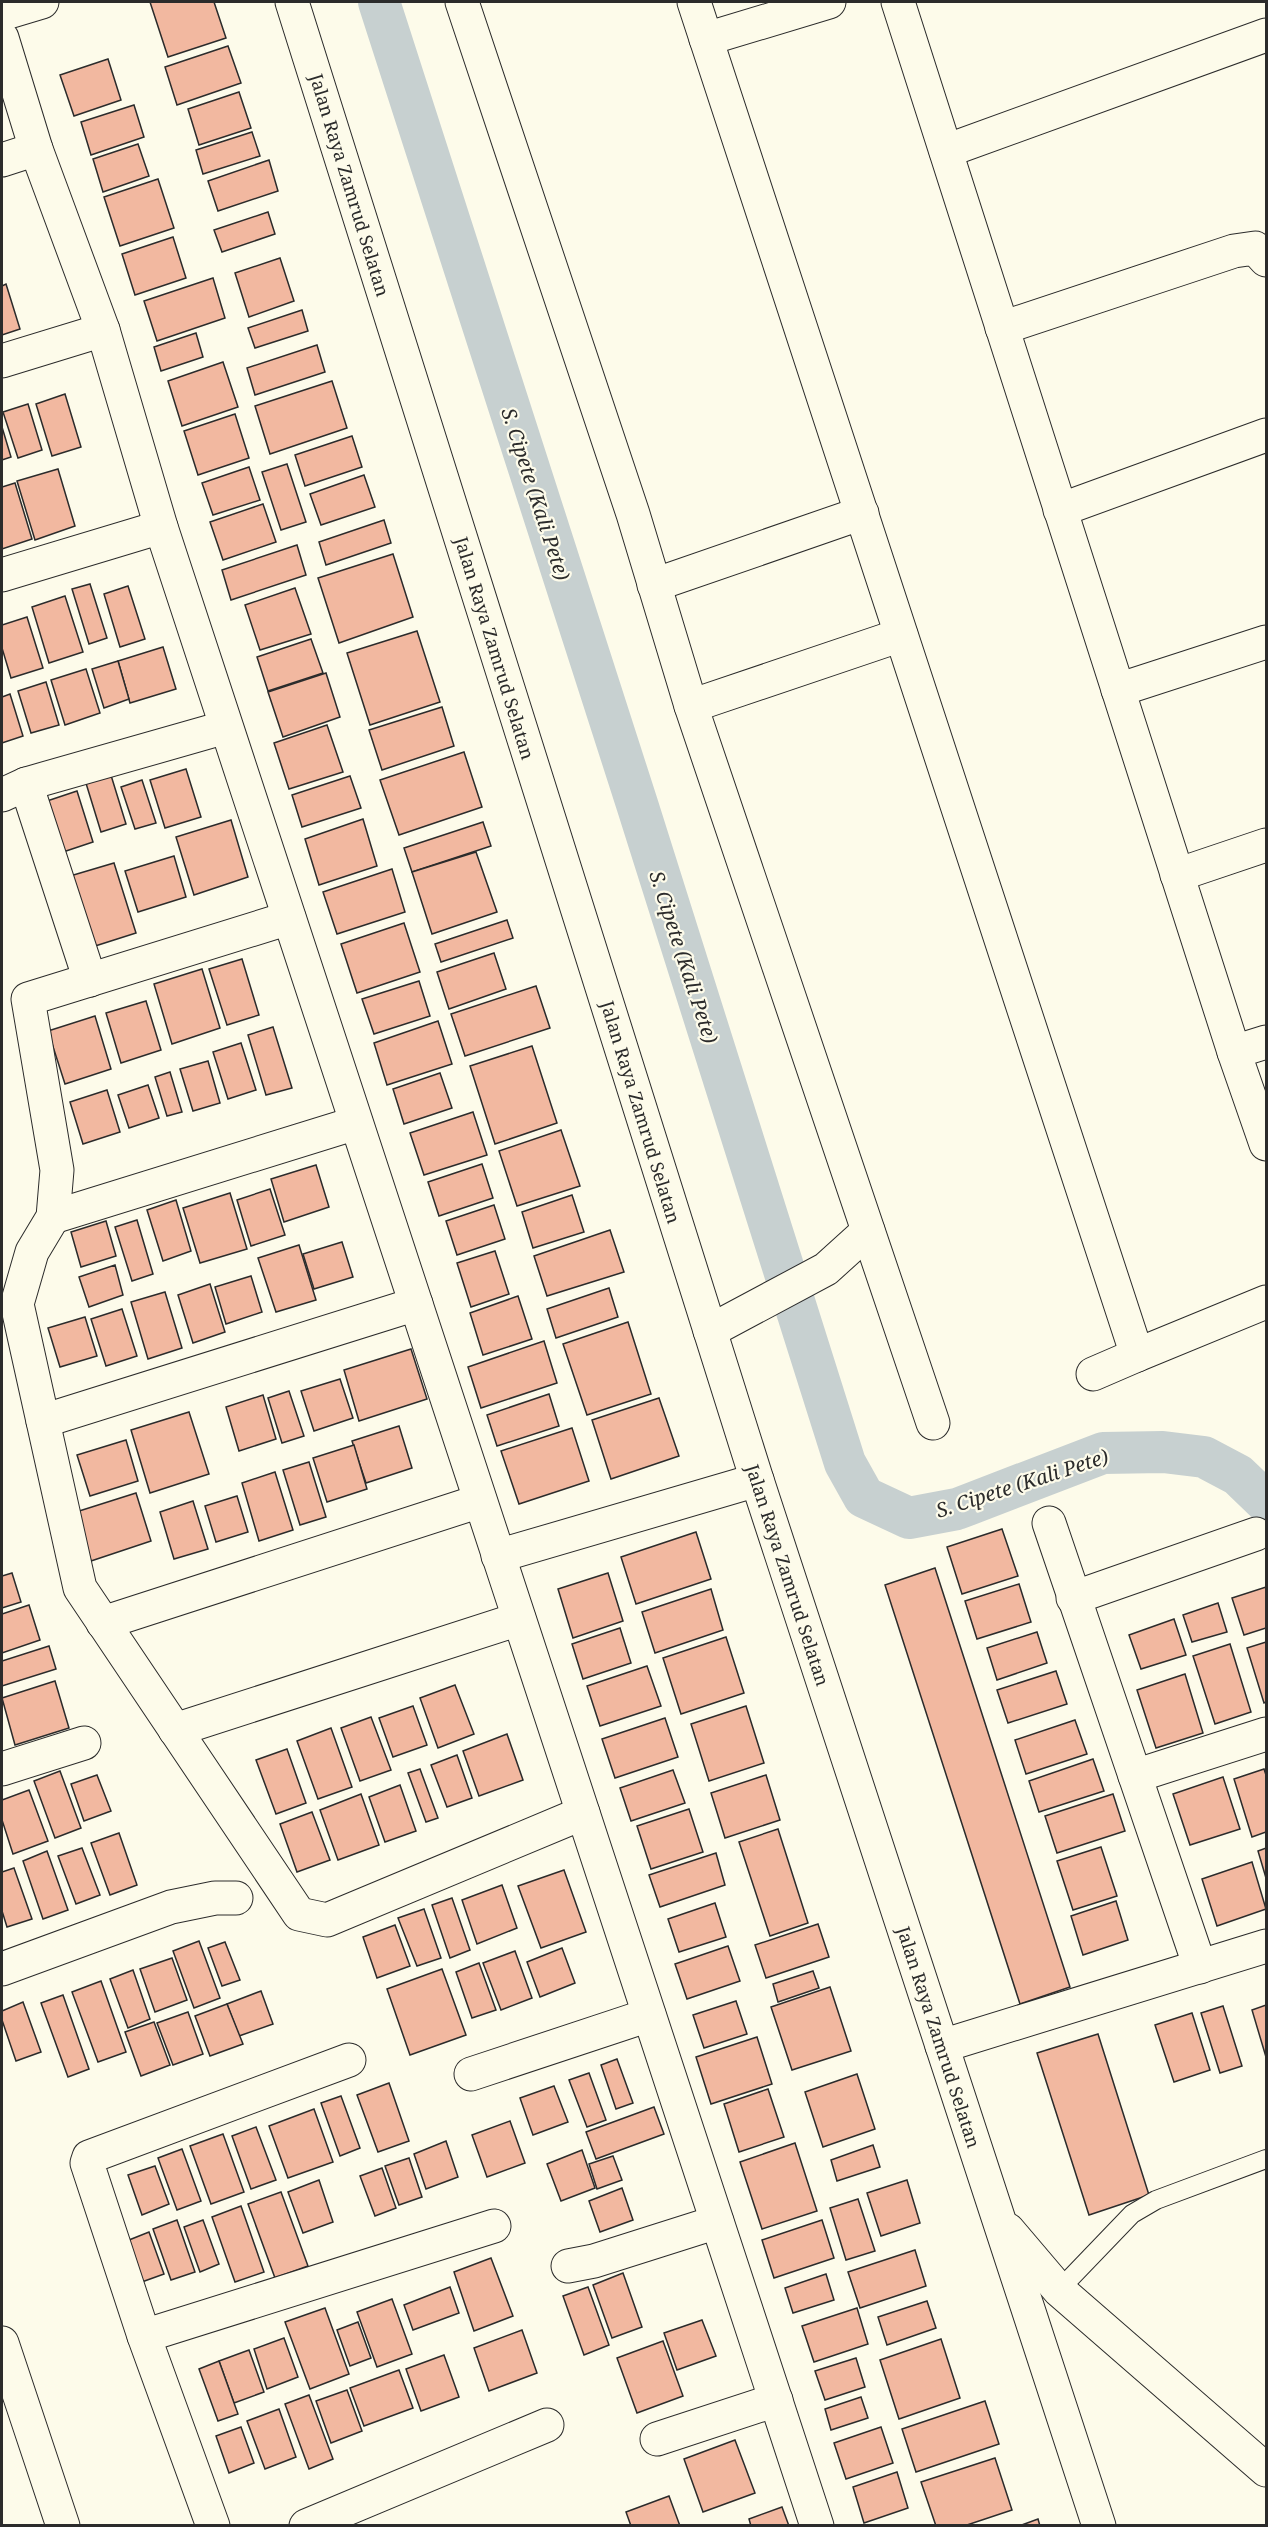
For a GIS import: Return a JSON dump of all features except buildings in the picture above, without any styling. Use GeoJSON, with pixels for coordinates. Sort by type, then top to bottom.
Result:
{"type":"FeatureCollection","features":[{"type":"Feature","properties":{"kind":"street"},"geometry":{"type":"LineString","coordinates":[[2,15],[42,2]]}},
{"type":"Feature","properties":{"kind":"street","name":"Jalan Raya Zamrud Selatan"},"geometry":{"type":"LineString","coordinates":[[292,2],[757,1480],[1099,2526]]}},
{"type":"Feature","properties":{"kind":"street"},"geometry":{"type":"LineString","coordinates":[[462,2],[633,514],[691,706],[933,1423]]}},
{"type":"Feature","properties":{"kind":"street"},"geometry":{"type":"LineString","coordinates":[[694,2],[1137,1355]]}},
{"type":"Feature","properties":{"kind":"street"},"geometry":{"type":"LineString","coordinates":[[706,39],[829,2]]}},
{"type":"Feature","properties":{"kind":"street"},"geometry":{"type":"LineString","coordinates":[[898,2],[1234,1052],[1266,1144]]}},
{"type":"Feature","properties":{"kind":"street"},"geometry":{"type":"LineString","coordinates":[[946,151],[1266,35]]}},
{"type":"Feature","properties":{"kind":"street"},"geometry":{"type":"LineString","coordinates":[[2,39],[36,149],[102,330],[161,527],[226,727],[817,2526]]}},
{"type":"Feature","properties":{"kind":"street"},"geometry":{"type":"LineString","coordinates":[[2,160],[36,149]]}},
{"type":"Feature","properties":{"kind":"street"},"geometry":{"type":"LineString","coordinates":[[1002,328],[1234,251],[1263,251]]}},
{"type":"Feature","properties":{"kind":"street"},"geometry":{"type":"LineString","coordinates":[[2,361],[102,330]]}},
{"type":"Feature","properties":{"kind":"street"},"geometry":{"type":"LineString","coordinates":[[1060,510],[1266,435]]}},
{"type":"Feature","properties":{"kind":"street"},"geometry":{"type":"LineString","coordinates":[[654,585],[862,513]]}},
{"type":"Feature","properties":{"kind":"street"},"geometry":{"type":"LineString","coordinates":[[2,575],[161,527]]}},
{"type":"Feature","properties":{"kind":"street"},"geometry":{"type":"LineString","coordinates":[[691,706],[901,635]]}},
{"type":"Feature","properties":{"kind":"street"},"geometry":{"type":"LineString","coordinates":[[1118,690],[1266,642]]}},
{"type":"Feature","properties":{"kind":"street"},"geometry":{"type":"LineString","coordinates":[[90,980],[14,790],[226,727]]}},
{"type":"Feature","properties":{"kind":"street"},"geometry":{"type":"LineString","coordinates":[[1177,875],[1266,846]]}},
{"type":"Feature","properties":{"kind":"street"},"geometry":{"type":"LineString","coordinates":[[289,918],[28,999],[57,1170],[53,1217],[33,1252],[17,1304],[80,1588],[299,1914],[327,1920],[583,1813]]}},
{"type":"Feature","properties":{"kind":"street"},"geometry":{"type":"LineString","coordinates":[[1234,1052],[1266,1042]]}},
{"type":"Feature","properties":{"kind":"street"},"geometry":{"type":"LineString","coordinates":[[53,1217],[356,1122]]}},
{"type":"Feature","properties":{"kind":"street"},"geometry":{"type":"LineString","coordinates":[[710,1331],[826,1269],[868,1231]]}},
{"type":"Feature","properties":{"kind":"street"},"geometry":{"type":"LineString","coordinates":[[1093,1374],[1266,1302]]}},
{"type":"Feature","properties":{"kind":"street"},"geometry":{"type":"LineString","coordinates":[[43,1421],[416,1304]]}},
{"type":"Feature","properties":{"kind":"street"},"geometry":{"type":"LineString","coordinates":[[498,1556],[757,1480]]}},
{"type":"Feature","properties":{"kind":"street"},"geometry":{"type":"LineString","coordinates":[[103,1623],[480,1502]]}},
{"type":"Feature","properties":{"kind":"street"},"geometry":{"type":"LineString","coordinates":[[1049,1523],[1200,1967]]}},
{"type":"Feature","properties":{"kind":"street"},"geometry":{"type":"LineString","coordinates":[[1074,1598],[1256,1534]]}},
{"type":"Feature","properties":{"kind":"street"},"geometry":{"type":"LineString","coordinates":[[175,1730],[519,1619]]}},
{"type":"Feature","properties":{"kind":"street"},"geometry":{"type":"LineString","coordinates":[[1135,1776],[1266,1734]]}},
{"type":"Feature","properties":{"kind":"street"},"geometry":{"type":"LineString","coordinates":[[2,1769],[84,1743]]}},
{"type":"Feature","properties":{"kind":"street"},"geometry":{"type":"LineString","coordinates":[[2,1970],[171,1907],[215,1898],[236,1898]]}},
{"type":"Feature","properties":{"kind":"street"},"geometry":{"type":"LineString","coordinates":[[942,2046],[1266,1946]]}},
{"type":"Feature","properties":{"kind":"street"},"geometry":{"type":"LineString","coordinates":[[471,2074],[649,2015]]}},
{"type":"Feature","properties":{"kind":"street"},"geometry":{"type":"LineString","coordinates":[[213,2526],[144,2336],[87,2163],[88,2157],[349,2060]]}},
{"type":"Feature","properties":{"kind":"street","name":"Jalan Raya Zamrud Selatan"},"geometry":{"type":"LineString","coordinates":[[999,2220],[1059,2290],[1266,2470]]}},
{"type":"Feature","properties":{"kind":"street"},"geometry":{"type":"LineString","coordinates":[[568,2266],[594,2261],[717,2222]]}},
{"type":"Feature","properties":{"kind":"street"},"geometry":{"type":"LineString","coordinates":[[144,2336],[494,2226]]}},
{"type":"Feature","properties":{"kind":"street"},"geometry":{"type":"LineString","coordinates":[[2,2343],[14,2421],[63,2526]]}},
{"type":"Feature","properties":{"kind":"street"},"geometry":{"type":"LineString","coordinates":[[657,2439],[776,2400]]}},
{"type":"Feature","properties":{"kind":"street"},"geometry":{"type":"LineString","coordinates":[[306,2526],[547,2425]]}},
{"type":"Feature","properties":{"kind":"lane"},"geometry":{"type":"LineString","coordinates":[[1059,2290],[1132,2214],[1156,2200],[1266,2159]]}},
{"type":"Feature","properties":{"kind":"waterway","name":"S. Cipete (Kali Pete)"},"geometry":{"type":"LineString","coordinates":[[379,2],[637,804],[845,1463],[864,1497],[909,1518],[957,1509],[1103,1453],[1163,1452],[1204,1457],[1238,1475],[1266,1502]]}}]}
